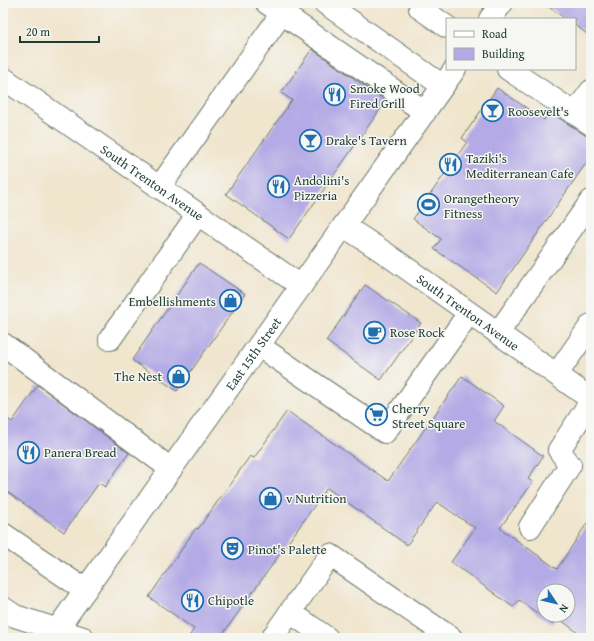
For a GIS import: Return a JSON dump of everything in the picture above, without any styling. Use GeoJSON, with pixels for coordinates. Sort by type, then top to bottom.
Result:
{"type":"FeatureCollection","features":[{"type":"Feature","properties":{"kind":"street"},"geometry":{"type":"LineString","coordinates":[[325,3],[449,77]]}},
{"type":"Feature","properties":{"kind":"street"},"geometry":{"type":"LineString","coordinates":[[424,3],[420,8],[446,27]]}},
{"type":"Feature","properties":{"kind":"street"},"geometry":{"type":"LineString","coordinates":[[491,18],[502,3]]}},
{"type":"Feature","properties":{"kind":"street"},"geometry":{"type":"LineString","coordinates":[[159,188],[279,6],[425,112]]}},
{"type":"Feature","properties":{"kind":"street"},"geometry":{"type":"LineString","coordinates":[[510,70],[583,119],[591,91]]}},
{"type":"Feature","properties":{"kind":"street","name":"East 15th Street"},"geometry":{"type":"LineString","coordinates":[[55,634],[449,77]]}},
{"type":"Feature","properties":{"kind":"street","name":"South Trenton Avenue"},"geometry":{"type":"LineString","coordinates":[[3,78],[301,286]]}},
{"type":"Feature","properties":{"kind":"street"},"geometry":{"type":"LineString","coordinates":[[498,333],[591,201]]}},
{"type":"Feature","properties":{"kind":"street"},"geometry":{"type":"LineString","coordinates":[[110,339],[198,214]]}},
{"type":"Feature","properties":{"kind":"street","name":"South Trenton Avenue"},"geometry":{"type":"LineString","coordinates":[[344,226],[557,374],[591,400]]}},
{"type":"Feature","properties":{"kind":"street"},"geometry":{"type":"LineString","coordinates":[[259,346],[385,432],[469,313]]}},
{"type":"Feature","properties":{"kind":"street"},"geometry":{"type":"LineString","coordinates":[[557,374],[591,325]]}},
{"type":"Feature","properties":{"kind":"street"},"geometry":{"type":"LineString","coordinates":[[3,344],[171,469]]}},
{"type":"Feature","properties":{"kind":"street"},"geometry":{"type":"LineString","coordinates":[[530,527],[570,465],[559,450],[591,400]]}},
{"type":"Feature","properties":{"kind":"street"},"geometry":{"type":"LineString","coordinates":[[3,534],[85,590]]}},
{"type":"Feature","properties":{"kind":"street"},"geometry":{"type":"LineString","coordinates":[[272,638],[330,555],[451,638]]}},
{"type":"Feature","properties":{"kind":"street"},"geometry":{"type":"LineString","coordinates":[[3,608],[15,616],[55,634],[83,638]]}},
{"type":"Feature","properties":{"kind":"street"},"geometry":{"type":"LineString","coordinates":[[290,612],[327,638]]}},
{"type":"Feature","properties":{"kind":"building"},"geometry":{"type":"Polygon","coordinates":[[[543,3],[591,3],[591,37],[576,26],[576,18],[565,18],[543,3]]]}},
{"type":"Feature","properties":{"kind":"building"},"geometry":{"type":"Polygon","coordinates":[[[312,49],[386,101],[289,239],[226,194],[292,100],[281,93],[312,49]]]}},
{"type":"Feature","properties":{"kind":"building"},"geometry":{"type":"Polygon","coordinates":[[[497,88],[544,120],[550,112],[591,139],[591,156],[497,292],[434,249],[441,239],[413,219],[467,142],[462,138],[497,88]]]}},
{"type":"Feature","properties":{"kind":"building"},"geometry":{"type":"Polygon","coordinates":[[[199,263],[245,294],[177,391],[132,360],[199,263]]]}},
{"type":"Feature","properties":{"kind":"building","name":"Rose Rock"},"geometry":{"type":"Polygon","coordinates":[[[365,285],[421,323],[381,380],[326,341],[365,285]]]}},
{"type":"Feature","properties":{"kind":"building"},"geometry":{"type":"Polygon","coordinates":[[[462,376],[504,406],[494,421],[543,456],[528,479],[533,482],[500,528],[557,569],[591,517],[591,638],[585,638],[565,623],[576,623],[576,583],[536,583],[536,612],[519,600],[513,607],[451,562],[475,528],[437,502],[407,545],[327,488],[220,638],[188,638],[194,629],[149,597],[196,528],[198,529],[250,456],[254,458],[287,411],[388,481],[462,376]]]}},
{"type":"Feature","properties":{"kind":"building"},"geometry":{"type":"Polygon","coordinates":[[[38,385],[129,453],[105,487],[99,483],[64,532],[3,489],[3,416],[12,422],[38,385]]]}},
{"type":"Feature","properties":{"kind":"place","name":"Smoke Wood Fired Grill"},"geometry":{"type":"Point","coordinates":[335,95]}},
{"type":"Feature","properties":{"kind":"place","name":"Roosevelt's"},"geometry":{"type":"Point","coordinates":[493,111]}},
{"type":"Feature","properties":{"kind":"place","name":"Drake's Tavern"},"geometry":{"type":"Point","coordinates":[311,140]}},
{"type":"Feature","properties":{"kind":"place","name":"Taziki's Mediterranean Cafe"},"geometry":{"type":"Point","coordinates":[451,165]}},
{"type":"Feature","properties":{"kind":"place","name":"Andolini's Pizzeria"},"geometry":{"type":"Point","coordinates":[278,187]}},
{"type":"Feature","properties":{"kind":"place","name":"Orangetheory Fitness"},"geometry":{"type":"Point","coordinates":[428,205]}},
{"type":"Feature","properties":{"kind":"place","name":"Embellishments"},"geometry":{"type":"Point","coordinates":[231,301]}},
{"type":"Feature","properties":{"kind":"place","name":"Rose Rock"},"geometry":{"type":"Point","coordinates":[374,332]}},
{"type":"Feature","properties":{"kind":"place","name":"The Nest"},"geometry":{"type":"Point","coordinates":[178,376]}},
{"type":"Feature","properties":{"kind":"place","name":"Cherry Street Square"},"geometry":{"type":"Point","coordinates":[377,415]}},
{"type":"Feature","properties":{"kind":"place","name":"Panera Bread"},"geometry":{"type":"Point","coordinates":[29,452]}},
{"type":"Feature","properties":{"kind":"place","name":"v Nutrition"},"geometry":{"type":"Point","coordinates":[270,498]}},
{"type":"Feature","properties":{"kind":"place","name":"Pinot's Palette"},"geometry":{"type":"Point","coordinates":[232,549]}},
{"type":"Feature","properties":{"kind":"place","name":"Chipotle"},"geometry":{"type":"Point","coordinates":[192,600]}}]}
